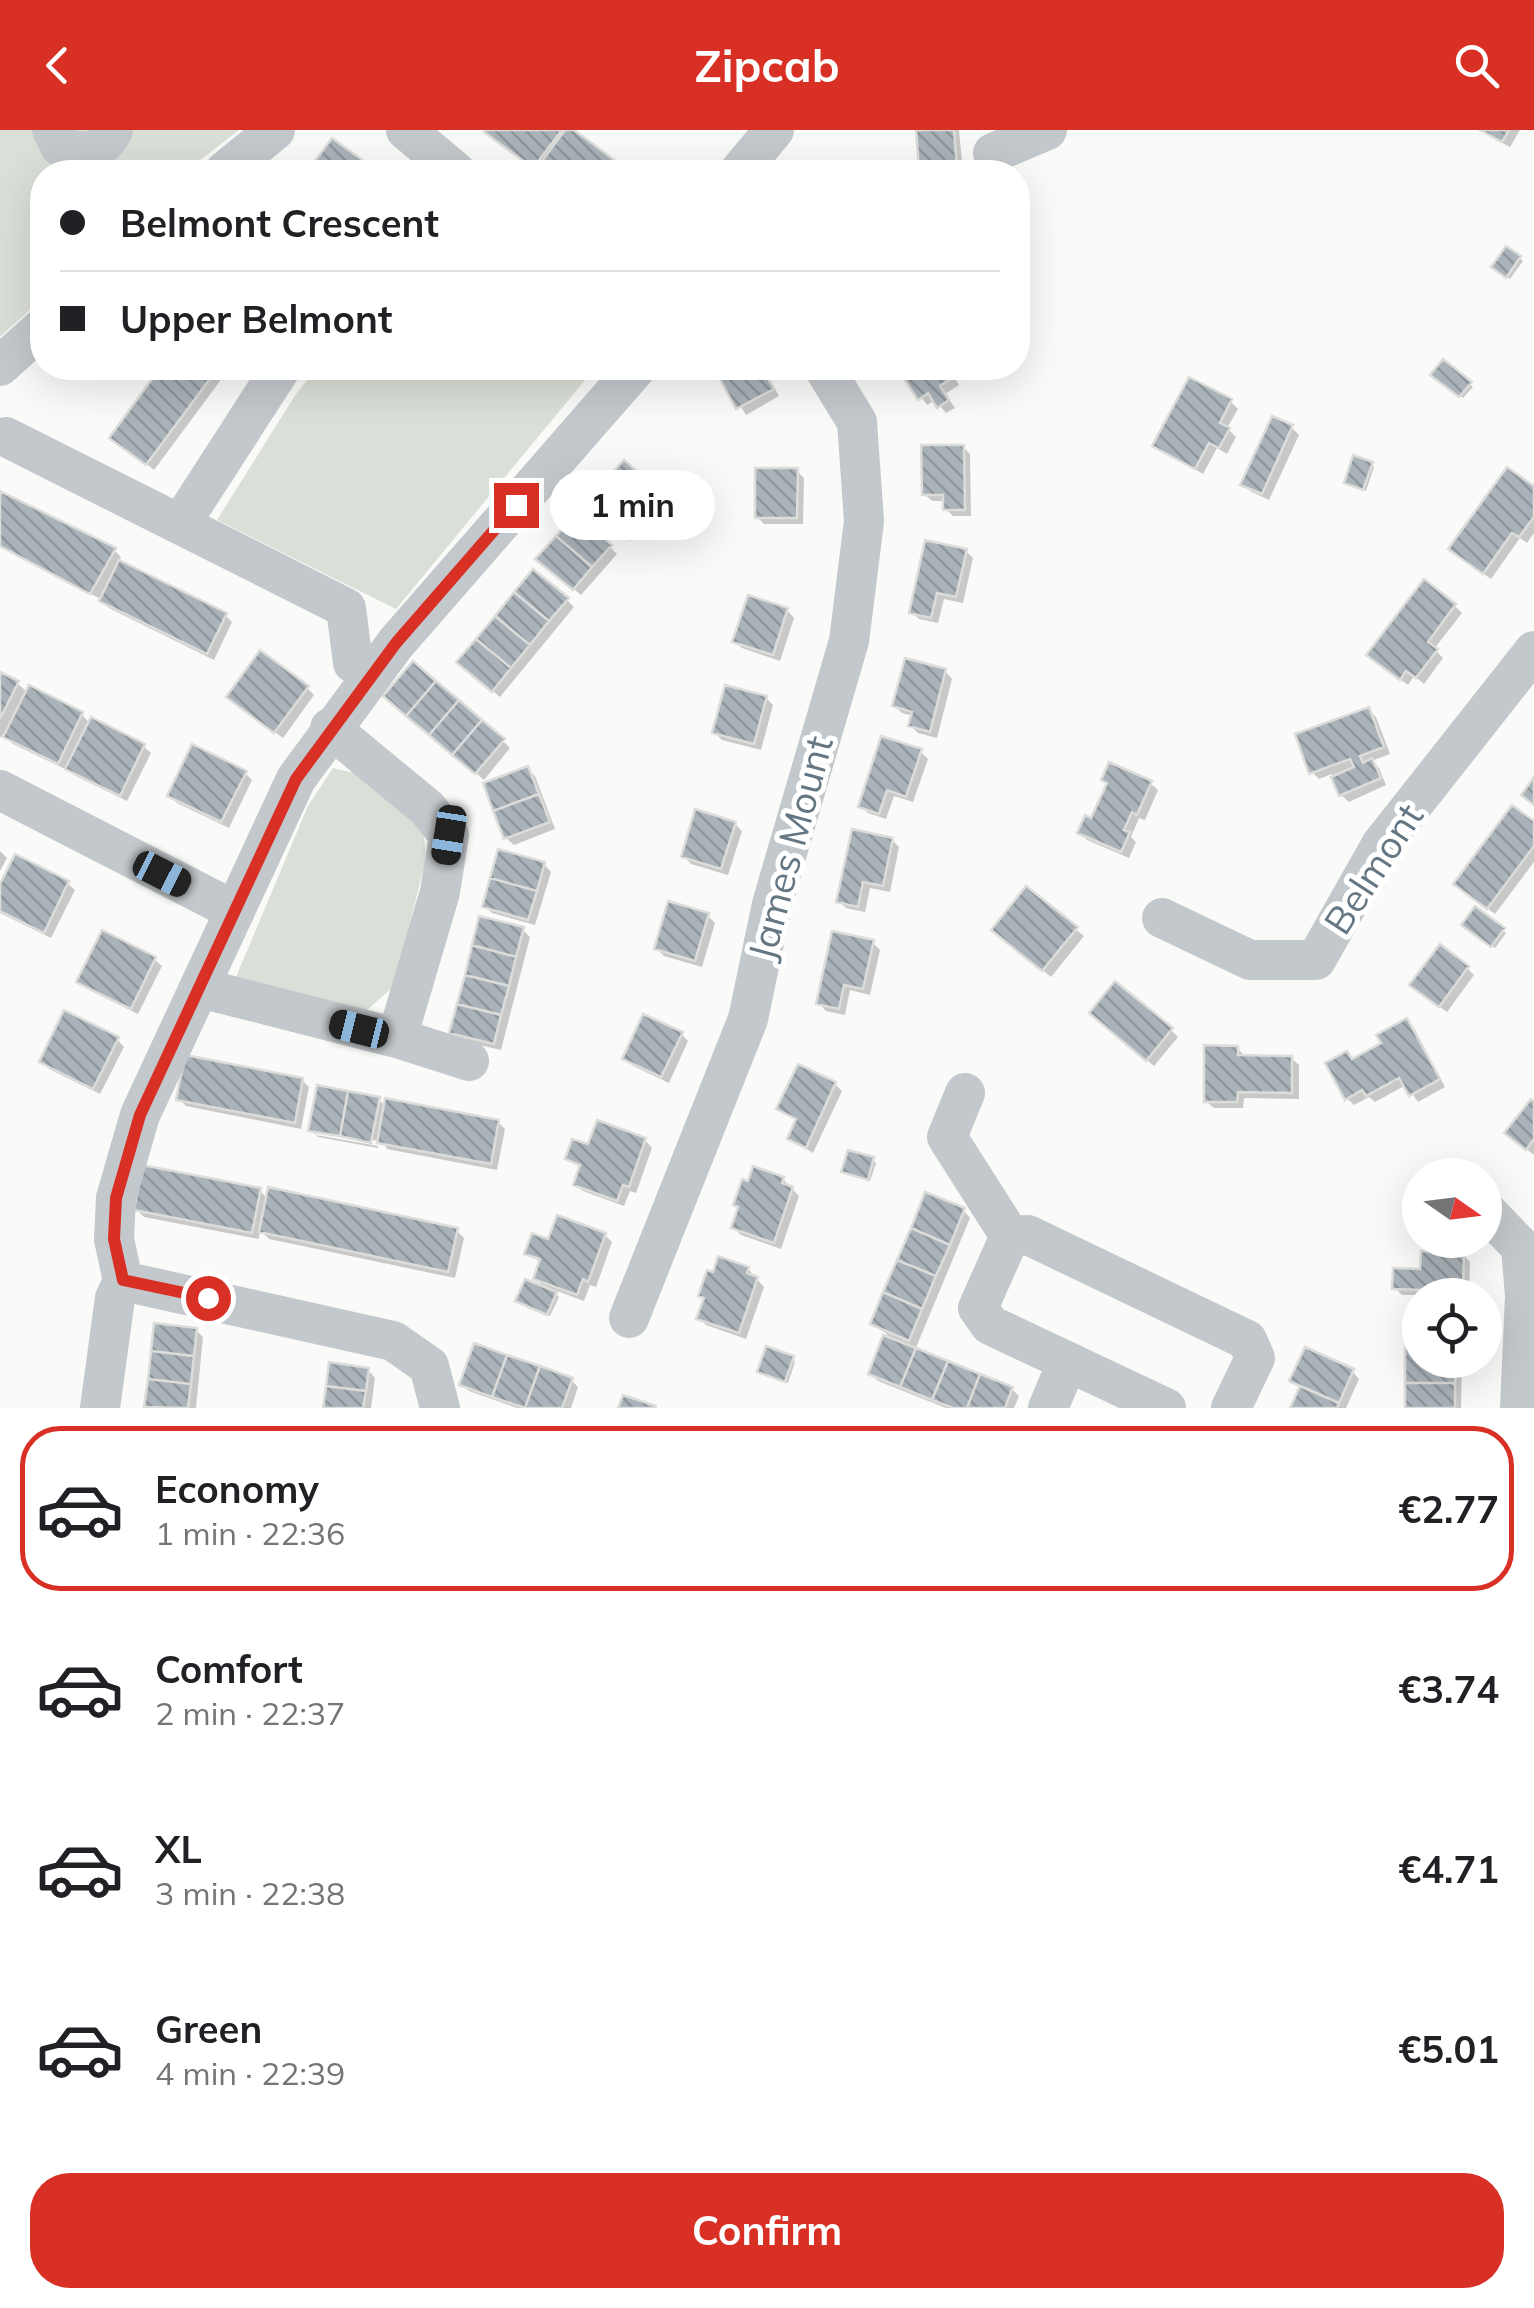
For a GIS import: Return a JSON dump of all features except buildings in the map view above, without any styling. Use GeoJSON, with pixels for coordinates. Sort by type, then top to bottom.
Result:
{"type":"FeatureCollection","features":[{"type":"Feature","properties":{"kind":"street"},"geometry":{"type":"LineString","coordinates":[[52,130],[60,146],[94,152],[107,143],[114,130]]}},
{"type":"Feature","properties":{"kind":"street"},"geometry":{"type":"LineString","coordinates":[[239,160],[275,130]]}},
{"type":"Feature","properties":{"kind":"street"},"geometry":{"type":"LineString","coordinates":[[406,130],[438,160]]}},
{"type":"Feature","properties":{"kind":"street"},"geometry":{"type":"LineString","coordinates":[[993,153],[1046,130]]}},
{"type":"Feature","properties":{"kind":"street"},"geometry":{"type":"LineString","coordinates":[[0,366],[30,339]]}},
{"type":"Feature","properties":{"kind":"street"},"geometry":{"type":"LineString","coordinates":[[180,524],[273,380]]}},
{"type":"Feature","properties":{"kind":"street"},"geometry":{"type":"LineString","coordinates":[[100,1408],[115,1298],[123,1280],[114,1239],[116,1198],[140,1115],[296,779],[396,643],[626,380]]}},
{"type":"Feature","properties":{"kind":"street","name":"James Mount"},"geometry":{"type":"LineString","coordinates":[[630,1318],[748,1019],[772,904],[849,642],[864,520],[857,422],[831,380]]}},
{"type":"Feature","properties":{"kind":"street"},"geometry":{"type":"LineString","coordinates":[[6,437],[346,608],[352,664]]}},
{"type":"Feature","properties":{"kind":"street","name":"Belmont"},"geometry":{"type":"LineString","coordinates":[[1162,918],[1250,960],[1316,960],[1381,846],[1534,651]]}},
{"type":"Feature","properties":{"kind":"street"},"geometry":{"type":"LineString","coordinates":[[330,728],[427,808],[449,835],[440,892],[398,1038]]}},
{"type":"Feature","properties":{"kind":"street"},"geometry":{"type":"LineString","coordinates":[[0,790],[235,911]]}},
{"type":"Feature","properties":{"kind":"street"},"geometry":{"type":"LineString","coordinates":[[200,988],[398,1038],[469,1061]]}},
{"type":"Feature","properties":{"kind":"street"},"geometry":{"type":"LineString","coordinates":[[965,1093],[947,1137],[1010,1236]]}},
{"type":"Feature","properties":{"kind":"street"},"geometry":{"type":"LineString","coordinates":[[1502,1227],[1521,1247],[1526,1296],[1520,1408]]}},
{"type":"Feature","properties":{"kind":"street"},"geometry":{"type":"LineString","coordinates":[[1010,1236],[1028,1235],[1247,1340],[1255,1358],[1231,1408]]}},
{"type":"Feature","properties":{"kind":"street"},"geometry":{"type":"LineString","coordinates":[[1010,1236],[978,1308],[990,1325],[1166,1408]]}},
{"type":"Feature","properties":{"kind":"street"},"geometry":{"type":"LineString","coordinates":[[123,1280],[393,1340],[429,1366],[440,1408]]}},
{"type":"Feature","properties":{"kind":"street"},"geometry":{"type":"LineString","coordinates":[[1048,1408],[1066,1363]]}},
{"type":"Feature","properties":{"kind":"shaded area"},"geometry":{"type":"Polygon","coordinates":[[[0,130],[239,130],[200,160],[30,160],[30,310],[0,337],[0,130]]]}},
{"type":"Feature","properties":{"kind":"shaded area"},"geometry":{"type":"Polygon","coordinates":[[[307,380],[585,380],[396,609],[217,520],[307,380]]]}},
{"type":"Feature","properties":{"kind":"shaded area"},"geometry":{"type":"Polygon","coordinates":[[[333,768],[354,773],[423,828],[426,859],[394,986],[367,1010],[236,977],[308,806],[333,768]]]}},
{"type":"Feature","properties":{"kind":"route"},"geometry":{"type":"LineString","coordinates":[[208,1298],[123,1280],[114,1239],[116,1198],[140,1115],[296,779],[396,643],[516,505]]}}]}
